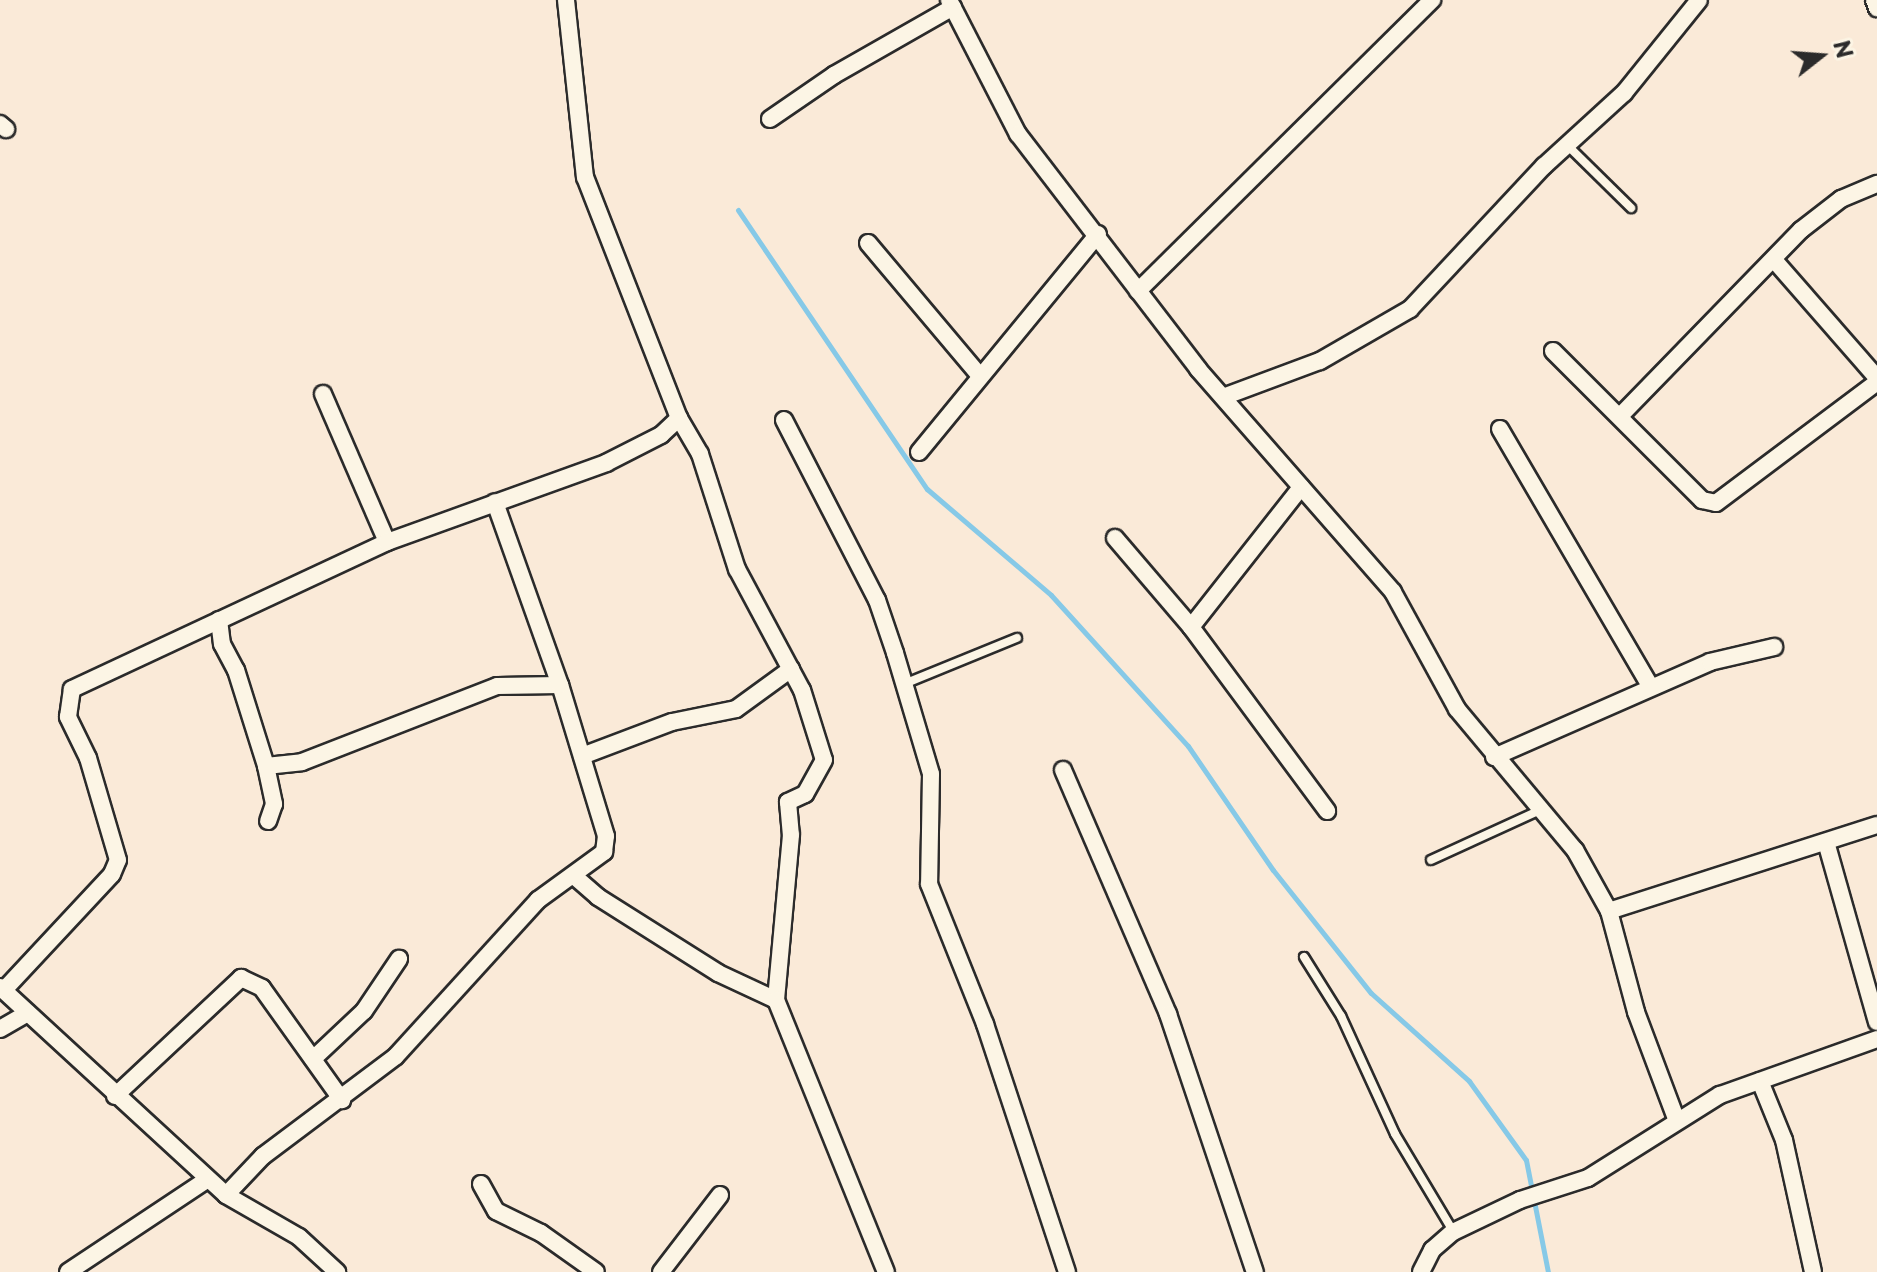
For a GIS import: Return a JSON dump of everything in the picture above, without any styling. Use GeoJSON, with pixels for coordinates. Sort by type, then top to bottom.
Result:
{"type":"FeatureCollection","features":[{"type":"Feature","properties":{"kind":"street"},"geometry":{"type":"LineString","coordinates":[[566,0],[585,177],[679,418],[700,454],[737,569],[791,669],[824,760],[805,794],[788,802],[791,835],[776,1000],[886,1272]]}},
{"type":"Feature","properties":{"kind":"street"},"geometry":{"type":"LineString","coordinates":[[1138,291],[1432,0]]}},
{"type":"Feature","properties":{"kind":"street"},"geometry":{"type":"LineString","coordinates":[[1223,397],[1320,361],[1388,325],[1442,278],[1567,145],[1624,93],[1699,0]]}},
{"type":"Feature","properties":{"kind":"street"},"geometry":{"type":"LineString","coordinates":[[1874,0],[1877,8]]}},
{"type":"Feature","properties":{"kind":"street"},"geometry":{"type":"LineString","coordinates":[[770,119],[834,75],[951,4],[1018,134],[1223,397],[1393,592],[1457,709],[1494,757],[1575,850],[1609,911],[1636,1012],[1677,1121]]}},
{"type":"Feature","properties":{"kind":"street"},"geometry":{"type":"LineString","coordinates":[[1622,414],[1775,261],[1801,230],[1841,199],[1877,184]]}},
{"type":"Feature","properties":{"kind":"street"},"geometry":{"type":"LineString","coordinates":[[919,452],[1098,234]]}},
{"type":"Feature","properties":{"kind":"street"},"geometry":{"type":"LineString","coordinates":[[868,243],[980,376]]}},
{"type":"Feature","properties":{"kind":"street"},"geometry":{"type":"LineString","coordinates":[[1553,351],[1622,414],[1702,500],[1716,503],[1877,380],[1775,261]]}},
{"type":"Feature","properties":{"kind":"street"},"geometry":{"type":"LineString","coordinates":[[323,394],[387,542]]}},
{"type":"Feature","properties":{"kind":"street"},"geometry":{"type":"LineString","coordinates":[[337,1272],[299,1237],[226,1195],[115,1096],[2,988],[112,874],[118,860],[88,758],[68,717],[72,689],[387,542],[606,463],[661,435],[679,418]]}},
{"type":"Feature","properties":{"kind":"street"},"geometry":{"type":"LineString","coordinates":[[784,420],[877,600],[931,774],[929,884],[985,1024],[1067,1272]]}},
{"type":"Feature","properties":{"kind":"street"},"geometry":{"type":"LineString","coordinates":[[1500,429],[1651,687]]}},
{"type":"Feature","properties":{"kind":"street"},"geometry":{"type":"LineString","coordinates":[[1191,627],[1301,487]]}},
{"type":"Feature","properties":{"kind":"street"},"geometry":{"type":"LineString","coordinates":[[226,1195],[263,1156],[342,1100],[396,1056],[538,900],[593,865],[606,845],[560,685],[495,502]]}},
{"type":"Feature","properties":{"kind":"street"},"geometry":{"type":"LineString","coordinates":[[1115,538],[1191,627],[1327,811]]}},
{"type":"Feature","properties":{"kind":"street"},"geometry":{"type":"LineString","coordinates":[[219,620],[222,644],[236,670],[266,766],[274,804],[268,821]]}},
{"type":"Feature","properties":{"kind":"street"},"geometry":{"type":"LineString","coordinates":[[1494,757],[1710,662],[1774,647]]}},
{"type":"Feature","properties":{"kind":"street"},"geometry":{"type":"LineString","coordinates":[[582,756],[672,722],[736,709],[791,669]]}},
{"type":"Feature","properties":{"kind":"street"},"geometry":{"type":"LineString","coordinates":[[266,766],[302,762],[497,686],[560,685]]}},
{"type":"Feature","properties":{"kind":"street"},"geometry":{"type":"LineString","coordinates":[[1063,770],[1168,1014],[1255,1272]]}},
{"type":"Feature","properties":{"kind":"street"},"geometry":{"type":"LineString","coordinates":[[1609,911],[1877,825]]}},
{"type":"Feature","properties":{"kind":"street"},"geometry":{"type":"LineString","coordinates":[[1826,842],[1877,1022]]}},
{"type":"Feature","properties":{"kind":"street"},"geometry":{"type":"LineString","coordinates":[[574,876],[598,897],[718,973],[776,1000]]}},
{"type":"Feature","properties":{"kind":"street"},"geometry":{"type":"LineString","coordinates":[[313,1059],[364,1011],[399,959]]}},
{"type":"Feature","properties":{"kind":"street"},"geometry":{"type":"LineString","coordinates":[[115,1096],[241,978],[262,988],[342,1100]]}},
{"type":"Feature","properties":{"kind":"street"},"geometry":{"type":"LineString","coordinates":[[0,1029],[28,1013]]}},
{"type":"Feature","properties":{"kind":"street"},"geometry":{"type":"LineString","coordinates":[[1421,1272],[1432,1250],[1453,1232],[1520,1200],[1588,1178],[1649,1143],[1677,1121],[1720,1095],[1877,1039]]}},
{"type":"Feature","properties":{"kind":"street"},"geometry":{"type":"LineString","coordinates":[[1760,1081],[1784,1140],[1813,1272]]}},
{"type":"Feature","properties":{"kind":"street"},"geometry":{"type":"LineString","coordinates":[[73,1271],[208,1179]]}},
{"type":"Feature","properties":{"kind":"street"},"geometry":{"type":"LineString","coordinates":[[481,1184],[496,1211],[541,1233],[596,1272]]}},
{"type":"Feature","properties":{"kind":"street"},"geometry":{"type":"LineString","coordinates":[[661,1272],[720,1195]]}},
{"type":"Feature","properties":{"kind":"lane"},"geometry":{"type":"LineString","coordinates":[[1567,145],[1631,208]]}},
{"type":"Feature","properties":{"kind":"lane"},"geometry":{"type":"LineString","coordinates":[[904,684],[1017,638]]}},
{"type":"Feature","properties":{"kind":"lane"},"geometry":{"type":"LineString","coordinates":[[1431,860],[1540,810]]}},
{"type":"Feature","properties":{"kind":"lane"},"geometry":{"type":"LineString","coordinates":[[1304,957],[1341,1016],[1395,1134],[1453,1232]]}},
{"type":"Feature","properties":{"kind":"waterway"},"geometry":{"type":"LineString","coordinates":[[738,210],[927,489],[1051,595],[1188,746],[1273,870],[1371,993],[1469,1081],[1526,1160],[1548,1272]]}}]}
